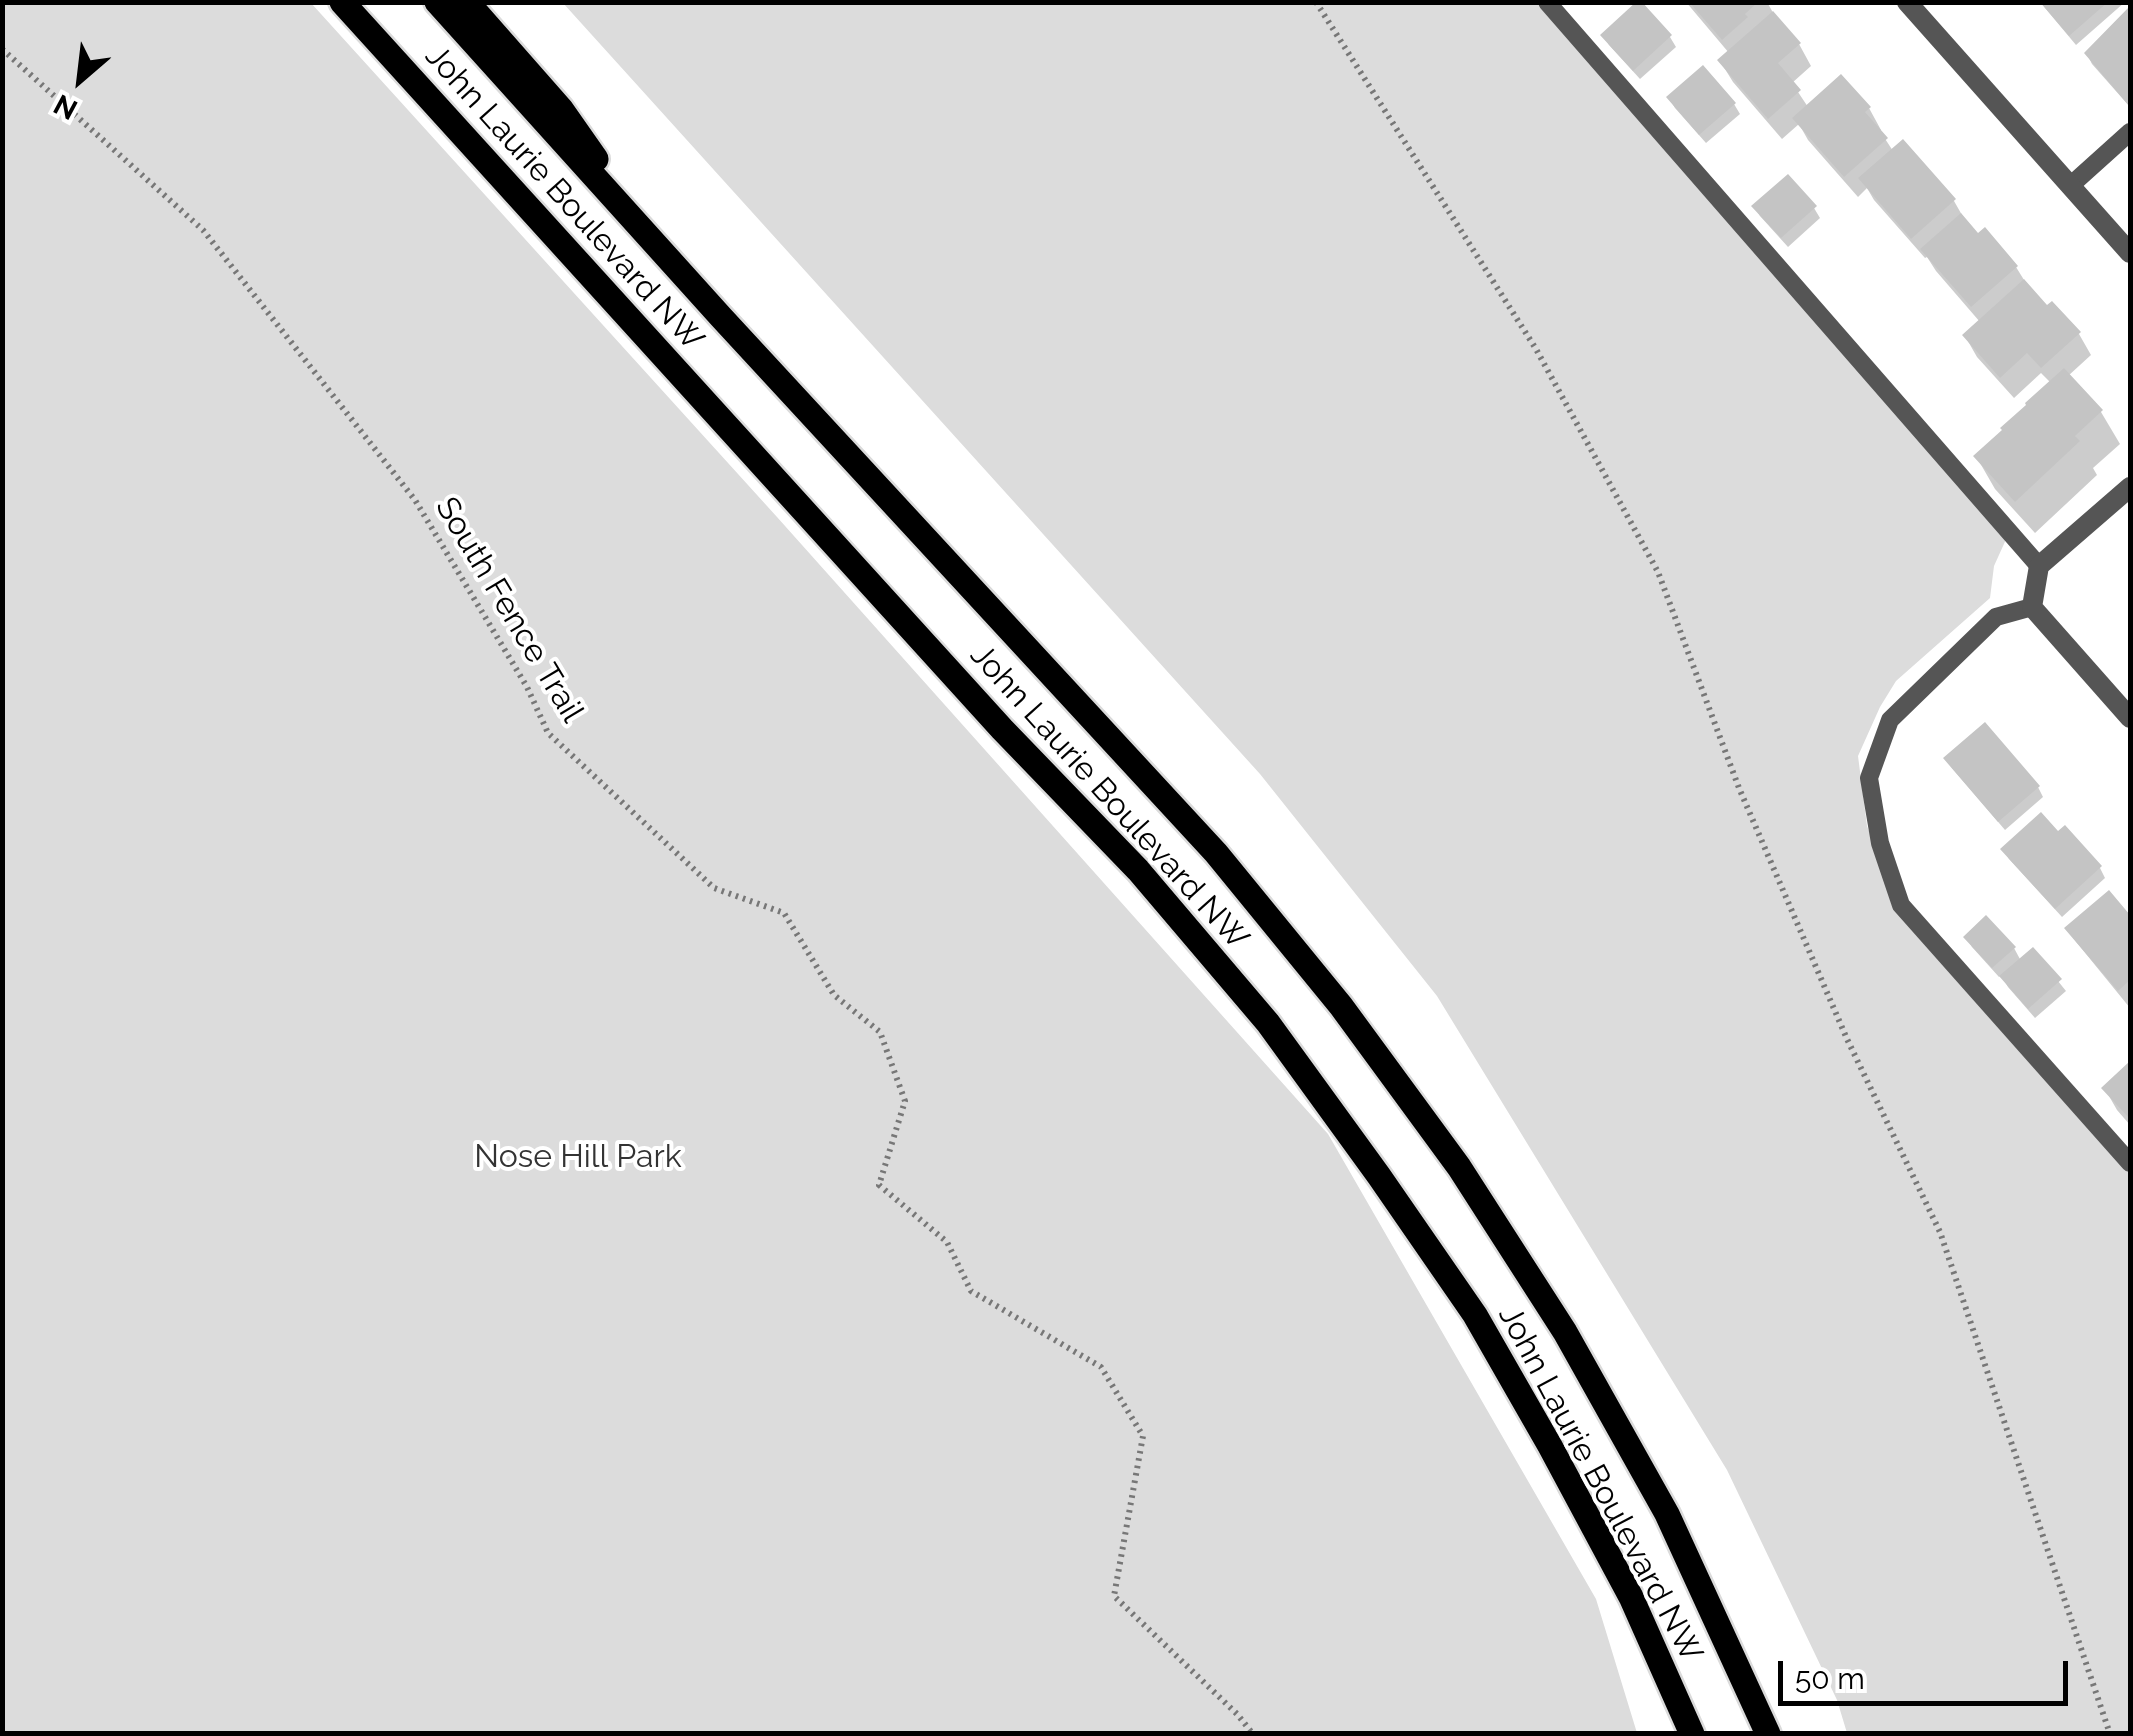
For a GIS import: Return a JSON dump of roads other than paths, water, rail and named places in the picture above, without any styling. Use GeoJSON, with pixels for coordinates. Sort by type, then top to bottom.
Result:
{"type":"FeatureCollection","features":[{"type":"Feature","properties":{"kind":"main road","name":"John Laurie Boulevard NW"},"geometry":{"type":"LineString","coordinates":[[342,2],[1002,729],[1138,870],[1268,1023],[1475,1316],[1631,1598],[1692,1734]]}},
{"type":"Feature","properties":{"kind":"main road","name":"John Laurie Boulevard NW"},"geometry":{"type":"LineString","coordinates":[[438,2],[666,256],[1216,853],[1353,1022],[1459,1167],[1565,1332],[1666,1514],[1768,1734]]}},
{"type":"Feature","properties":{"kind":"main road"},"geometry":{"type":"LineString","coordinates":[[468,2],[561,109],[666,256]]}},
{"type":"Feature","properties":{"kind":"street"},"geometry":{"type":"LineString","coordinates":[[1907,2],[2130,254]]}},
{"type":"Feature","properties":{"kind":"street"},"geometry":{"type":"LineString","coordinates":[[2130,487],[2038,566],[2032,607],[2130,718]]}},
{"type":"Feature","properties":{"kind":"lane"},"geometry":{"type":"LineString","coordinates":[[1547,2],[2038,566]]}},
{"type":"Feature","properties":{"kind":"lane"},"geometry":{"type":"LineString","coordinates":[[2070,186],[2130,132]]}},
{"type":"Feature","properties":{"kind":"lane"},"geometry":{"type":"LineString","coordinates":[[2032,607],[1996,616],[1890,720],[1869,778],[1880,843],[1902,905],[2130,1163]]}},
{"type":"Feature","properties":{"kind":"park label","name":"Nose Hill Park"},"geometry":{"type":"Point","coordinates":[578,1157]}}]}
